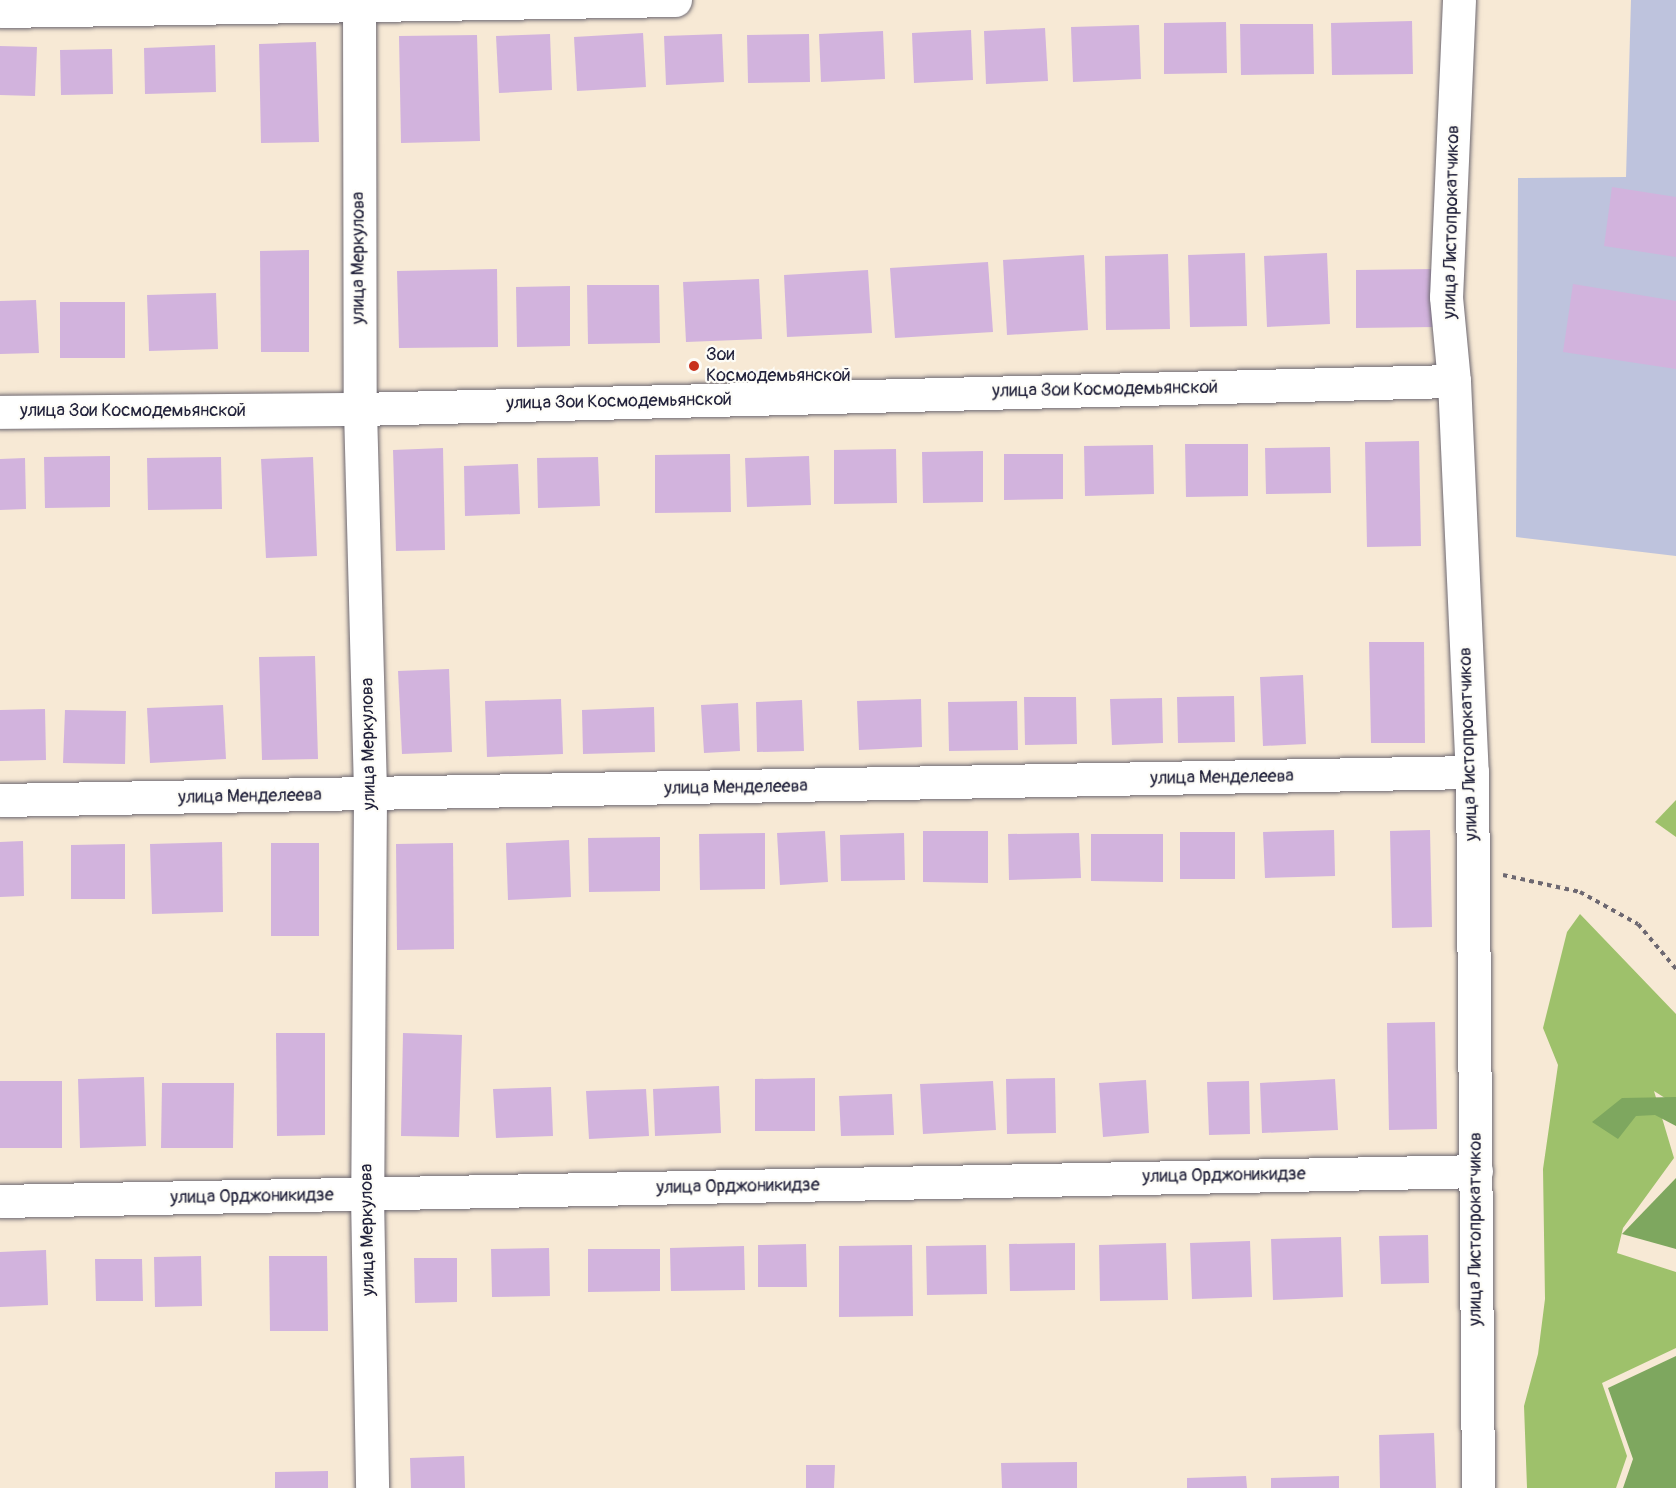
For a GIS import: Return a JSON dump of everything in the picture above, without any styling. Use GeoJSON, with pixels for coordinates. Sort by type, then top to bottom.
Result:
{"type":"FeatureCollection","features":[{"type":"Feature","properties":{"kind":"street"},"geometry":{"type":"LineString","coordinates":[[0,11],[359,2],[675,0]]}},
{"type":"Feature","properties":{"kind":"street","name":"улица Листопрокатчиков"},"geometry":{"type":"LineString","coordinates":[[1459,0],[1446,297],[1454,381],[1472,772],[1478,1488]]}},
{"type":"Feature","properties":{"kind":"street","name":"улица Меркулова"},"geometry":{"type":"LineString","coordinates":[[359,2],[360,409],[370,796],[367,1195],[372,1488]]}},
{"type":"Feature","properties":{"kind":"street","name":"улица Зои Космодемьянской"},"geometry":{"type":"LineString","coordinates":[[0,412],[360,409],[1454,381]]}},
{"type":"Feature","properties":{"kind":"street","name":"улица Менделеева"},"geometry":{"type":"LineString","coordinates":[[0,800],[370,796],[1472,772]]}},
{"type":"Feature","properties":{"kind":"street","name":"улица Орджоникидзе"},"geometry":{"type":"LineString","coordinates":[[0,1201],[1476,1171]]}},
{"type":"Feature","properties":{"kind":"path"},"geometry":{"type":"LineString","coordinates":[[1473,868],[1580,892],[1638,924],[1676,969]]}},
{"type":"Feature","properties":{"kind":"shaded area"},"geometry":{"type":"Polygon","coordinates":[[[1631,0],[1676,0],[1676,556],[1516,537],[1518,178],[1626,177],[1631,0]]]}},
{"type":"Feature","properties":{"kind":"green space"},"geometry":{"type":"Polygon","coordinates":[[[1676,800],[1676,837],[1655,822],[1676,800]]]}},
{"type":"Feature","properties":{"kind":"green space"},"geometry":{"type":"Polygon","coordinates":[[[1580,914],[1676,1014],[1676,1105],[1654,1091],[1674,1158],[1623,1228],[1617,1253],[1676,1272],[1676,1348],[1602,1383],[1627,1456],[1616,1488],[1527,1488],[1524,1406],[1538,1354],[1545,1299],[1543,1169],[1558,1065],[1543,1028],[1567,932],[1580,914]]]}},
{"type":"Feature","properties":{"kind":"green space"},"geometry":{"type":"Polygon","coordinates":[[[1676,1097],[1676,1126],[1655,1115],[1636,1116],[1618,1139],[1592,1122],[1622,1098],[1676,1097]]]}},
{"type":"Feature","properties":{"kind":"green space"},"geometry":{"type":"Polygon","coordinates":[[[1676,1178],[1676,1249],[1622,1234],[1676,1178]]]}},
{"type":"Feature","properties":{"kind":"green space"},"geometry":{"type":"Polygon","coordinates":[[[1676,1356],[1676,1488],[1623,1488],[1633,1459],[1608,1388],[1676,1356]]]}},
{"type":"Feature","properties":{"kind":"building"},"geometry":{"type":"Polygon","coordinates":[[[1412,21],[1413,74],[1332,75],[1331,23],[1412,21]]]}},
{"type":"Feature","properties":{"kind":"building"},"geometry":{"type":"Polygon","coordinates":[[[1226,22],[1227,73],[1164,74],[1164,23],[1226,22]]]}},
{"type":"Feature","properties":{"kind":"building"},"geometry":{"type":"Polygon","coordinates":[[[1240,24],[1313,24],[1314,74],[1241,75],[1240,24]]]}},
{"type":"Feature","properties":{"kind":"building"},"geometry":{"type":"Polygon","coordinates":[[[1139,25],[1141,79],[1073,82],[1071,27],[1139,25]]]}},
{"type":"Feature","properties":{"kind":"building"},"geometry":{"type":"Polygon","coordinates":[[[1045,28],[1048,81],[986,84],[984,31],[1045,28]]]}},
{"type":"Feature","properties":{"kind":"building"},"geometry":{"type":"Polygon","coordinates":[[[971,30],[973,80],[914,83],[912,33],[971,30]]]}},
{"type":"Feature","properties":{"kind":"building"},"geometry":{"type":"Polygon","coordinates":[[[883,31],[885,79],[821,82],[819,34],[883,31]]]}},
{"type":"Feature","properties":{"kind":"building"},"geometry":{"type":"Polygon","coordinates":[[[643,33],[646,87],[577,91],[574,37],[643,33]]]}},
{"type":"Feature","properties":{"kind":"building"},"geometry":{"type":"Polygon","coordinates":[[[550,34],[552,90],[499,93],[496,36],[550,34]]]}},
{"type":"Feature","properties":{"kind":"building"},"geometry":{"type":"Polygon","coordinates":[[[722,34],[724,82],[666,85],[664,36],[722,34]]]}},
{"type":"Feature","properties":{"kind":"building"},"geometry":{"type":"Polygon","coordinates":[[[809,34],[810,82],[748,83],[747,35],[809,34]]]}},
{"type":"Feature","properties":{"kind":"building"},"geometry":{"type":"Polygon","coordinates":[[[477,35],[480,141],[401,143],[399,36],[477,35]]]}},
{"type":"Feature","properties":{"kind":"building"},"geometry":{"type":"Polygon","coordinates":[[[316,42],[319,142],[261,143],[259,44],[316,42]]]}},
{"type":"Feature","properties":{"kind":"building"},"geometry":{"type":"Polygon","coordinates":[[[215,45],[216,92],[145,94],[144,48],[215,45]]]}},
{"type":"Feature","properties":{"kind":"building"},"geometry":{"type":"Polygon","coordinates":[[[0,46],[37,47],[35,96],[0,95],[0,46]]]}},
{"type":"Feature","properties":{"kind":"building"},"geometry":{"type":"Polygon","coordinates":[[[112,49],[113,94],[61,95],[60,50],[112,49]]]}},
{"type":"Feature","properties":{"kind":"building"},"geometry":{"type":"Polygon","coordinates":[[[1612,187],[1676,197],[1676,257],[1604,246],[1612,187]]]}},
{"type":"Feature","properties":{"kind":"building"},"geometry":{"type":"Polygon","coordinates":[[[309,250],[309,352],[261,352],[260,251],[309,250]]]}},
{"type":"Feature","properties":{"kind":"building"},"geometry":{"type":"Polygon","coordinates":[[[1245,253],[1247,326],[1190,327],[1188,255],[1245,253]]]}},
{"type":"Feature","properties":{"kind":"building"},"geometry":{"type":"Polygon","coordinates":[[[1327,253],[1330,324],[1267,327],[1264,256],[1327,253]]]}},
{"type":"Feature","properties":{"kind":"building"},"geometry":{"type":"Polygon","coordinates":[[[1168,254],[1170,329],[1106,330],[1105,256],[1168,254]]]}},
{"type":"Feature","properties":{"kind":"building"},"geometry":{"type":"Polygon","coordinates":[[[1084,255],[1088,330],[1007,335],[1003,260],[1084,255]]]}},
{"type":"Feature","properties":{"kind":"building"},"geometry":{"type":"Polygon","coordinates":[[[988,262],[993,332],[895,338],[890,268],[988,262]]]}},
{"type":"Feature","properties":{"kind":"building"},"geometry":{"type":"Polygon","coordinates":[[[497,269],[498,347],[399,348],[397,271],[497,269]]]}},
{"type":"Feature","properties":{"kind":"building"},"geometry":{"type":"Polygon","coordinates":[[[1433,269],[1434,327],[1356,328],[1356,270],[1433,269]]]}},
{"type":"Feature","properties":{"kind":"building"},"geometry":{"type":"Polygon","coordinates":[[[868,270],[872,333],[787,337],[784,275],[868,270]]]}},
{"type":"Feature","properties":{"kind":"building"},"geometry":{"type":"Polygon","coordinates":[[[759,279],[762,339],[686,342],[683,282],[759,279]]]}},
{"type":"Feature","properties":{"kind":"building"},"geometry":{"type":"Polygon","coordinates":[[[1573,284],[1676,301],[1676,369],[1563,352],[1573,284]]]}},
{"type":"Feature","properties":{"kind":"building"},"geometry":{"type":"Polygon","coordinates":[[[587,285],[659,285],[660,343],[588,344],[587,285]]]}},
{"type":"Feature","properties":{"kind":"building"},"geometry":{"type":"Polygon","coordinates":[[[570,286],[570,346],[517,347],[516,287],[570,286]]]}},
{"type":"Feature","properties":{"kind":"building"},"geometry":{"type":"Polygon","coordinates":[[[216,293],[218,349],[149,351],[147,295],[216,293]]]}},
{"type":"Feature","properties":{"kind":"building"},"geometry":{"type":"Polygon","coordinates":[[[36,300],[39,353],[0,354],[0,301],[36,300]]]}},
{"type":"Feature","properties":{"kind":"building"},"geometry":{"type":"Polygon","coordinates":[[[60,302],[125,302],[125,358],[60,358],[60,302]]]}},
{"type":"Feature","properties":{"kind":"building"},"geometry":{"type":"Polygon","coordinates":[[[1419,441],[1421,546],[1367,547],[1365,442],[1419,441]]]}},
{"type":"Feature","properties":{"kind":"building"},"geometry":{"type":"Polygon","coordinates":[[[1185,444],[1248,444],[1248,496],[1186,497],[1185,444]]]}},
{"type":"Feature","properties":{"kind":"building"},"geometry":{"type":"Polygon","coordinates":[[[1153,445],[1154,494],[1085,496],[1084,446],[1153,445]]]}},
{"type":"Feature","properties":{"kind":"building"},"geometry":{"type":"Polygon","coordinates":[[[1330,447],[1331,493],[1266,494],[1265,448],[1330,447]]]}},
{"type":"Feature","properties":{"kind":"building"},"geometry":{"type":"Polygon","coordinates":[[[443,448],[445,550],[396,551],[393,450],[443,448]]]}},
{"type":"Feature","properties":{"kind":"building"},"geometry":{"type":"Polygon","coordinates":[[[896,449],[897,503],[834,504],[834,450],[896,449]]]}},
{"type":"Feature","properties":{"kind":"building"},"geometry":{"type":"Polygon","coordinates":[[[983,451],[983,502],[923,503],[922,452],[983,451]]]}},
{"type":"Feature","properties":{"kind":"building"},"geometry":{"type":"Polygon","coordinates":[[[730,454],[731,512],[655,513],[655,455],[730,454]]]}},
{"type":"Feature","properties":{"kind":"building"},"geometry":{"type":"Polygon","coordinates":[[[1004,454],[1063,454],[1063,499],[1004,500],[1004,454]]]}},
{"type":"Feature","properties":{"kind":"building"},"geometry":{"type":"Polygon","coordinates":[[[110,456],[110,507],[45,508],[44,457],[110,456]]]}},
{"type":"Feature","properties":{"kind":"building"},"geometry":{"type":"Polygon","coordinates":[[[809,456],[811,505],[747,507],[745,458],[809,456]]]}},
{"type":"Feature","properties":{"kind":"building"},"geometry":{"type":"Polygon","coordinates":[[[221,457],[222,509],[148,510],[147,458],[221,457]]]}},
{"type":"Feature","properties":{"kind":"building"},"geometry":{"type":"Polygon","coordinates":[[[313,457],[317,556],[266,558],[261,459],[313,457]]]}},
{"type":"Feature","properties":{"kind":"building"},"geometry":{"type":"Polygon","coordinates":[[[598,457],[600,506],[538,508],[537,458],[598,457]]]}},
{"type":"Feature","properties":{"kind":"building"},"geometry":{"type":"Polygon","coordinates":[[[25,458],[26,509],[0,510],[0,459],[25,458]]]}},
{"type":"Feature","properties":{"kind":"building"},"geometry":{"type":"Polygon","coordinates":[[[518,464],[520,514],[465,516],[464,466],[518,464]]]}},
{"type":"Feature","properties":{"kind":"building"},"geometry":{"type":"Polygon","coordinates":[[[1369,642],[1424,642],[1425,743],[1371,743],[1369,642]]]}},
{"type":"Feature","properties":{"kind":"building"},"geometry":{"type":"Polygon","coordinates":[[[315,656],[318,759],[262,760],[259,657],[315,656]]]}},
{"type":"Feature","properties":{"kind":"building"},"geometry":{"type":"Polygon","coordinates":[[[449,669],[452,752],[402,754],[398,671],[449,669]]]}},
{"type":"Feature","properties":{"kind":"building"},"geometry":{"type":"Polygon","coordinates":[[[1303,675],[1306,744],[1263,746],[1260,677],[1303,675]]]}},
{"type":"Feature","properties":{"kind":"building"},"geometry":{"type":"Polygon","coordinates":[[[1234,696],[1235,742],[1178,743],[1177,697],[1234,696]]]}},
{"type":"Feature","properties":{"kind":"building"},"geometry":{"type":"Polygon","coordinates":[[[1024,697],[1076,697],[1077,744],[1025,745],[1024,697]]]}},
{"type":"Feature","properties":{"kind":"building"},"geometry":{"type":"Polygon","coordinates":[[[1162,698],[1163,743],[1112,745],[1110,699],[1162,698]]]}},
{"type":"Feature","properties":{"kind":"building"},"geometry":{"type":"Polygon","coordinates":[[[561,699],[563,754],[487,757],[485,701],[561,699]]]}},
{"type":"Feature","properties":{"kind":"building"},"geometry":{"type":"Polygon","coordinates":[[[921,699],[922,747],[859,750],[857,701],[921,699]]]}},
{"type":"Feature","properties":{"kind":"building"},"geometry":{"type":"Polygon","coordinates":[[[802,700],[804,751],[757,752],[756,702],[802,700]]]}},
{"type":"Feature","properties":{"kind":"building"},"geometry":{"type":"Polygon","coordinates":[[[1017,701],[1018,750],[949,751],[948,702],[1017,701]]]}},
{"type":"Feature","properties":{"kind":"building"},"geometry":{"type":"Polygon","coordinates":[[[738,703],[740,751],[704,753],[701,705],[738,703]]]}},
{"type":"Feature","properties":{"kind":"building"},"geometry":{"type":"Polygon","coordinates":[[[223,705],[226,759],[150,763],[147,708],[223,705]]]}},
{"type":"Feature","properties":{"kind":"building"},"geometry":{"type":"Polygon","coordinates":[[[654,707],[655,752],[583,754],[582,710],[654,707]]]}},
{"type":"Feature","properties":{"kind":"building"},"geometry":{"type":"Polygon","coordinates":[[[45,709],[46,760],[0,761],[0,710],[45,709]]]}},
{"type":"Feature","properties":{"kind":"building"},"geometry":{"type":"Polygon","coordinates":[[[65,710],[126,711],[125,764],[63,763],[65,710]]]}},
{"type":"Feature","properties":{"kind":"building"},"geometry":{"type":"Polygon","coordinates":[[[1334,830],[1335,876],[1265,878],[1263,832],[1334,830]]]}},
{"type":"Feature","properties":{"kind":"building"},"geometry":{"type":"Polygon","coordinates":[[[1430,830],[1432,927],[1392,928],[1390,831],[1430,830]]]}},
{"type":"Feature","properties":{"kind":"building"},"geometry":{"type":"Polygon","coordinates":[[[825,831],[828,882],[780,885],[777,833],[825,831]]]}},
{"type":"Feature","properties":{"kind":"building"},"geometry":{"type":"Polygon","coordinates":[[[923,831],[988,831],[988,883],[923,882],[923,831]]]}},
{"type":"Feature","properties":{"kind":"building"},"geometry":{"type":"Polygon","coordinates":[[[1180,832],[1235,832],[1235,879],[1180,879],[1180,832]]]}},
{"type":"Feature","properties":{"kind":"building"},"geometry":{"type":"Polygon","coordinates":[[[765,833],[765,889],[700,890],[699,834],[765,833]]]}},
{"type":"Feature","properties":{"kind":"building"},"geometry":{"type":"Polygon","coordinates":[[[904,833],[905,880],[841,881],[840,835],[904,833]]]}},
{"type":"Feature","properties":{"kind":"building"},"geometry":{"type":"Polygon","coordinates":[[[1079,833],[1081,878],[1009,880],[1008,834],[1079,833]]]}},
{"type":"Feature","properties":{"kind":"building"},"geometry":{"type":"Polygon","coordinates":[[[1091,834],[1163,834],[1163,882],[1091,881],[1091,834]]]}},
{"type":"Feature","properties":{"kind":"building"},"geometry":{"type":"Polygon","coordinates":[[[660,837],[660,891],[589,892],[588,838],[660,837]]]}},
{"type":"Feature","properties":{"kind":"building"},"geometry":{"type":"Polygon","coordinates":[[[569,840],[571,897],[508,900],[506,843],[569,840]]]}},
{"type":"Feature","properties":{"kind":"building"},"geometry":{"type":"Polygon","coordinates":[[[23,841],[24,896],[0,897],[0,842],[23,841]]]}},
{"type":"Feature","properties":{"kind":"building"},"geometry":{"type":"Polygon","coordinates":[[[222,842],[223,912],[152,914],[150,844],[222,842]]]}},
{"type":"Feature","properties":{"kind":"building"},"geometry":{"type":"Polygon","coordinates":[[[271,843],[319,843],[319,936],[271,936],[271,843]]]}},
{"type":"Feature","properties":{"kind":"building"},"geometry":{"type":"Polygon","coordinates":[[[453,843],[454,949],[397,950],[396,844],[453,843]]]}},
{"type":"Feature","properties":{"kind":"building"},"geometry":{"type":"Polygon","coordinates":[[[125,844],[125,899],[71,899],[71,845],[125,844]]]}},
{"type":"Feature","properties":{"kind":"building"},"geometry":{"type":"Polygon","coordinates":[[[1435,1022],[1437,1129],[1389,1130],[1387,1023],[1435,1022]]]}},
{"type":"Feature","properties":{"kind":"building"},"geometry":{"type":"Polygon","coordinates":[[[276,1033],[325,1033],[325,1135],[277,1136],[276,1033]]]}},
{"type":"Feature","properties":{"kind":"building"},"geometry":{"type":"Polygon","coordinates":[[[403,1033],[462,1035],[459,1137],[401,1136],[403,1033]]]}},
{"type":"Feature","properties":{"kind":"building"},"geometry":{"type":"Polygon","coordinates":[[[144,1077],[146,1146],[80,1148],[78,1079],[144,1077]]]}},
{"type":"Feature","properties":{"kind":"building"},"geometry":{"type":"Polygon","coordinates":[[[815,1078],[815,1131],[755,1131],[755,1079],[815,1078]]]}},
{"type":"Feature","properties":{"kind":"building"},"geometry":{"type":"Polygon","coordinates":[[[1055,1078],[1056,1133],[1007,1134],[1006,1079],[1055,1078]]]}},
{"type":"Feature","properties":{"kind":"building"},"geometry":{"type":"Polygon","coordinates":[[[1335,1079],[1338,1130],[1262,1133],[1260,1083],[1335,1079]]]}},
{"type":"Feature","properties":{"kind":"building"},"geometry":{"type":"Polygon","coordinates":[[[1146,1080],[1149,1133],[1103,1137],[1099,1083],[1146,1080]]]}},
{"type":"Feature","properties":{"kind":"building"},"geometry":{"type":"Polygon","coordinates":[[[0,1081],[62,1081],[62,1148],[0,1148],[0,1081]]]}},
{"type":"Feature","properties":{"kind":"building"},"geometry":{"type":"Polygon","coordinates":[[[993,1081],[996,1130],[923,1134],[920,1084],[993,1081]]]}},
{"type":"Feature","properties":{"kind":"building"},"geometry":{"type":"Polygon","coordinates":[[[1249,1081],[1250,1134],[1209,1135],[1207,1082],[1249,1081]]]}},
{"type":"Feature","properties":{"kind":"building"},"geometry":{"type":"Polygon","coordinates":[[[162,1083],[234,1083],[233,1148],[161,1148],[162,1083]]]}},
{"type":"Feature","properties":{"kind":"building"},"geometry":{"type":"Polygon","coordinates":[[[719,1086],[721,1133],[655,1136],[653,1089],[719,1086]]]}},
{"type":"Feature","properties":{"kind":"building"},"geometry":{"type":"Polygon","coordinates":[[[551,1087],[553,1136],[496,1138],[493,1089],[551,1087]]]}},
{"type":"Feature","properties":{"kind":"building"},"geometry":{"type":"Polygon","coordinates":[[[646,1089],[649,1136],[589,1139],[586,1091],[646,1089]]]}},
{"type":"Feature","properties":{"kind":"building"},"geometry":{"type":"Polygon","coordinates":[[[892,1094],[894,1135],[841,1136],[839,1096],[892,1094]]]}},
{"type":"Feature","properties":{"kind":"building"},"geometry":{"type":"Polygon","coordinates":[[[1428,1235],[1429,1283],[1381,1284],[1379,1236],[1428,1235]]]}},
{"type":"Feature","properties":{"kind":"building"},"geometry":{"type":"Polygon","coordinates":[[[1341,1237],[1343,1297],[1273,1300],[1271,1239],[1341,1237]]]}},
{"type":"Feature","properties":{"kind":"building"},"geometry":{"type":"Polygon","coordinates":[[[1250,1241],[1252,1297],[1192,1299],[1190,1243],[1250,1241]]]}},
{"type":"Feature","properties":{"kind":"building"},"geometry":{"type":"Polygon","coordinates":[[[1075,1243],[1075,1290],[1010,1291],[1009,1244],[1075,1243]]]}},
{"type":"Feature","properties":{"kind":"building"},"geometry":{"type":"Polygon","coordinates":[[[1166,1243],[1168,1300],[1100,1301],[1099,1245],[1166,1243]]]}},
{"type":"Feature","properties":{"kind":"building"},"geometry":{"type":"Polygon","coordinates":[[[806,1244],[807,1287],[758,1287],[758,1245],[806,1244]]]}},
{"type":"Feature","properties":{"kind":"building"},"geometry":{"type":"Polygon","coordinates":[[[912,1245],[913,1316],[839,1317],[839,1246],[912,1245]]]}},
{"type":"Feature","properties":{"kind":"building"},"geometry":{"type":"Polygon","coordinates":[[[986,1245],[987,1294],[927,1295],[926,1246],[986,1245]]]}},
{"type":"Feature","properties":{"kind":"building"},"geometry":{"type":"Polygon","coordinates":[[[744,1246],[745,1290],[671,1291],[670,1248],[744,1246]]]}},
{"type":"Feature","properties":{"kind":"building"},"geometry":{"type":"Polygon","coordinates":[[[549,1248],[550,1296],[492,1297],[491,1249],[549,1248]]]}},
{"type":"Feature","properties":{"kind":"building"},"geometry":{"type":"Polygon","coordinates":[[[588,1249],[660,1249],[660,1291],[588,1292],[588,1249]]]}},
{"type":"Feature","properties":{"kind":"building"},"geometry":{"type":"Polygon","coordinates":[[[46,1250],[48,1305],[0,1307],[0,1252],[46,1250]]]}},
{"type":"Feature","properties":{"kind":"building"},"geometry":{"type":"Polygon","coordinates":[[[201,1256],[202,1306],[155,1307],[154,1257],[201,1256]]]}},
{"type":"Feature","properties":{"kind":"building"},"geometry":{"type":"Polygon","coordinates":[[[269,1256],[327,1256],[328,1331],[270,1331],[269,1256]]]}},
{"type":"Feature","properties":{"kind":"building"},"geometry":{"type":"Polygon","coordinates":[[[414,1258],[457,1258],[457,1302],[415,1303],[414,1258]]]}},
{"type":"Feature","properties":{"kind":"building"},"geometry":{"type":"Polygon","coordinates":[[[95,1259],[142,1259],[143,1301],[96,1301],[95,1259]]]}},
{"type":"Feature","properties":{"kind":"building"},"geometry":{"type":"Polygon","coordinates":[[[1434,1433],[1436,1488],[1380,1488],[1379,1435],[1434,1433]]]}},
{"type":"Feature","properties":{"kind":"building"},"geometry":{"type":"Polygon","coordinates":[[[464,1456],[465,1488],[411,1488],[410,1458],[464,1456]]]}},
{"type":"Feature","properties":{"kind":"building"},"geometry":{"type":"Polygon","coordinates":[[[1077,1462],[1077,1488],[1002,1488],[1001,1463],[1077,1462]]]}},
{"type":"Feature","properties":{"kind":"building"},"geometry":{"type":"Polygon","coordinates":[[[806,1465],[835,1465],[834,1488],[806,1488],[806,1465]]]}},
{"type":"Feature","properties":{"kind":"building"},"geometry":{"type":"Polygon","coordinates":[[[328,1471],[328,1488],[275,1488],[275,1472],[328,1471]]]}},
{"type":"Feature","properties":{"kind":"building"},"geometry":{"type":"Polygon","coordinates":[[[1246,1476],[1247,1488],[1187,1488],[1187,1478],[1246,1476]]]}},
{"type":"Feature","properties":{"kind":"building"},"geometry":{"type":"Polygon","coordinates":[[[1339,1476],[1339,1488],[1271,1488],[1271,1478],[1339,1476]]]}},
{"type":"Feature","properties":{"kind":"place","name":"Зои Космодемьянской"},"geometry":{"type":"Point","coordinates":[694,366]}}]}
